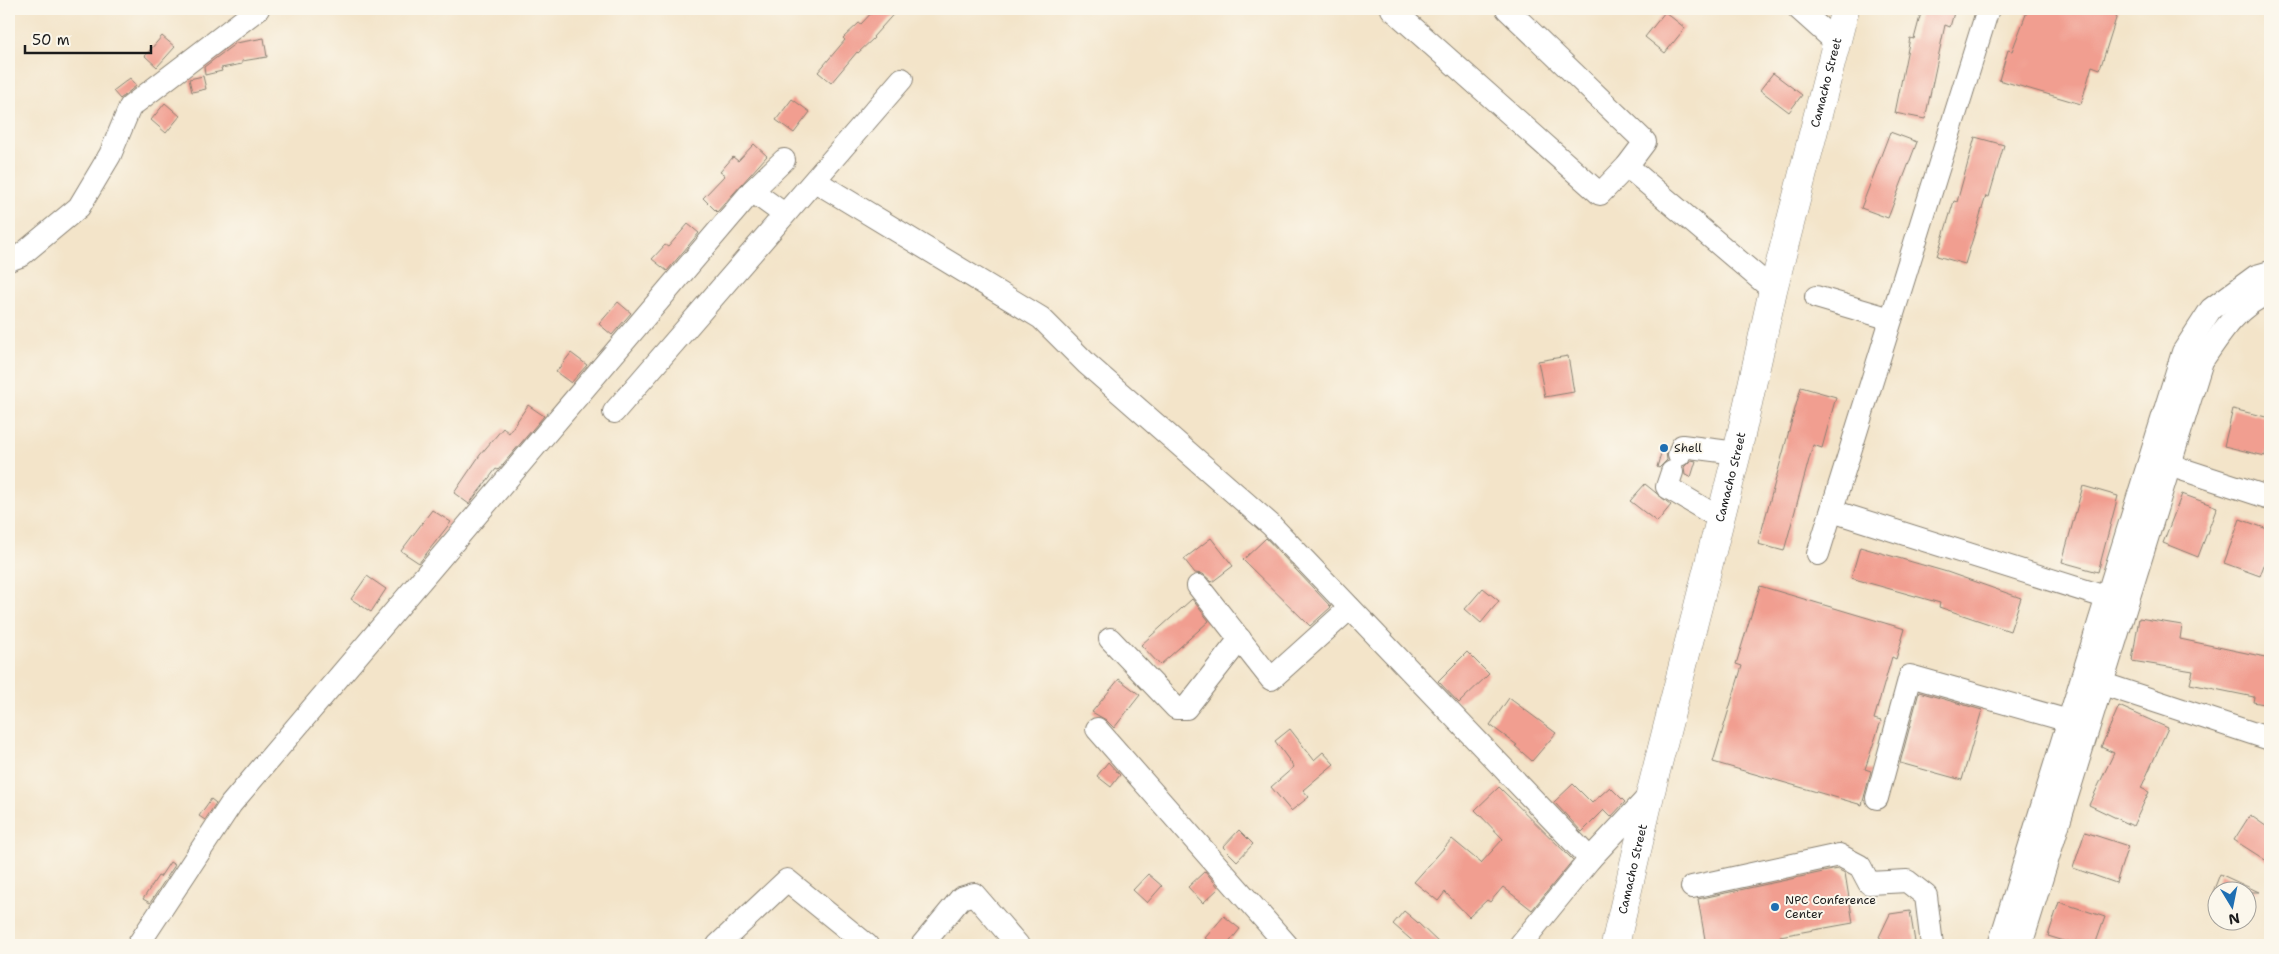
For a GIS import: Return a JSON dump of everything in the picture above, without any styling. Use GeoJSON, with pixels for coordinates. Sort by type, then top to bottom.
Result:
{"type":"FeatureCollection","features":[{"type":"Feature","properties":{"kind":"main road","name":"Camacho Street"},"geometry":{"type":"LineString","coordinates":[[1615,945],[1650,795],[1737,453],[1773,290],[1845,9]]}},
{"type":"Feature","properties":{"kind":"street"},"geometry":{"type":"LineString","coordinates":[[9,260],[20,256],[79,207],[110,155],[130,107],[258,9]]}},
{"type":"Feature","properties":{"kind":"street"},"geometry":{"type":"LineString","coordinates":[[1392,9],[1600,194],[1645,142],[1507,9]]}},
{"type":"Feature","properties":{"kind":"street"},"geometry":{"type":"LineString","coordinates":[[1799,9],[1837,43]]}},
{"type":"Feature","properties":{"kind":"street"},"geometry":{"type":"LineString","coordinates":[[1818,554],[1988,9]]}},
{"type":"Feature","properties":{"kind":"street"},"geometry":{"type":"LineString","coordinates":[[614,412],[902,79]]}},
{"type":"Feature","properties":{"kind":"street"},"geometry":{"type":"LineString","coordinates":[[138,945],[231,804],[752,191],[784,160]]}},
{"type":"Feature","properties":{"kind":"street"},"geometry":{"type":"LineString","coordinates":[[1626,166],[1773,290]]}},
{"type":"Feature","properties":{"kind":"street"},"geometry":{"type":"LineString","coordinates":[[815,181],[1041,318],[1087,364],[1271,525],[1590,859]]}},
{"type":"Feature","properties":{"kind":"street"},"geometry":{"type":"LineString","coordinates":[[752,191],[784,214]]}},
{"type":"Feature","properties":{"kind":"street"},"geometry":{"type":"LineString","coordinates":[[2021,945],[2092,681],[2160,462],[2183,352],[2211,309],[2256,276],[2270,272]]}},
{"type":"Feature","properties":{"kind":"street"},"geometry":{"type":"LineString","coordinates":[[2160,462],[2202,361],[2226,324],[2262,296],[2270,293]]}},
{"type":"Feature","properties":{"kind":"street"},"geometry":{"type":"LineString","coordinates":[[1816,297],[1891,319]]}},
{"type":"Feature","properties":{"kind":"street"},"geometry":{"type":"LineString","coordinates":[[1721,518],[1667,487],[1682,446],[1737,453]]}},
{"type":"Feature","properties":{"kind":"street"},"geometry":{"type":"LineString","coordinates":[[2160,462],[2270,498]]}},
{"type":"Feature","properties":{"kind":"street"},"geometry":{"type":"LineString","coordinates":[[1832,511],[2117,601]]}},
{"type":"Feature","properties":{"kind":"street"},"geometry":{"type":"LineString","coordinates":[[1198,586],[1271,679],[1350,608]]}},
{"type":"Feature","properties":{"kind":"street"},"geometry":{"type":"LineString","coordinates":[[1110,639],[1176,708],[1186,708],[1240,639]]}},
{"type":"Feature","properties":{"kind":"street"},"geometry":{"type":"LineString","coordinates":[[1877,798],[1910,676],[2069,721]]}},
{"type":"Feature","properties":{"kind":"street"},"geometry":{"type":"LineString","coordinates":[[1999,945],[2069,721],[2092,681]]}},
{"type":"Feature","properties":{"kind":"street"},"geometry":{"type":"LineString","coordinates":[[2092,681],[2270,739]]}},
{"type":"Feature","properties":{"kind":"street"},"geometry":{"type":"LineString","coordinates":[[1097,729],[1286,945]]}},
{"type":"Feature","properties":{"kind":"street"},"geometry":{"type":"LineString","coordinates":[[1520,945],[1590,859],[1650,795]]}},
{"type":"Feature","properties":{"kind":"street"},"geometry":{"type":"LineString","coordinates":[[1692,887],[1839,855],[1860,866],[1869,883],[1908,881],[1926,896],[1932,945]]}},
{"type":"Feature","properties":{"kind":"street"},"geometry":{"type":"LineString","coordinates":[[718,945],[787,880],[867,945]]}},
{"type":"Feature","properties":{"kind":"street"},"geometry":{"type":"LineString","coordinates":[[922,945],[961,898],[974,894],[1018,945]]}},
{"type":"Feature","properties":{"kind":"building"},"geometry":{"type":"Polygon","coordinates":[[[875,9],[898,9],[874,38],[857,52],[831,83],[818,72],[845,40],[843,38],[859,23],[861,24],[875,9]]]}},
{"type":"Feature","properties":{"kind":"building"},"geometry":{"type":"Polygon","coordinates":[[[1922,9],[1955,9],[1950,27],[1945,25],[1925,119],[1895,113],[1910,38],[1914,39],[1922,9]]]}},
{"type":"Feature","properties":{"kind":"building"},"geometry":{"type":"Polygon","coordinates":[[[2028,9],[2119,9],[2100,69],[2092,66],[2081,104],[1999,80],[2008,50],[2012,51],[2028,9]]]}},
{"type":"Feature","properties":{"kind":"building"},"geometry":{"type":"Polygon","coordinates":[[[1665,12],[1685,28],[1665,53],[1645,37],[1665,12]]]}},
{"type":"Feature","properties":{"kind":"building"},"geometry":{"type":"Polygon","coordinates":[[[162,36],[175,47],[157,67],[145,56],[162,36]]]}},
{"type":"Feature","properties":{"kind":"building"},"geometry":{"type":"Polygon","coordinates":[[[264,38],[267,57],[242,61],[242,64],[221,68],[222,71],[205,75],[204,67],[236,43],[264,38]]]}},
{"type":"Feature","properties":{"kind":"building"},"geometry":{"type":"Polygon","coordinates":[[[1773,73],[1802,95],[1789,112],[1760,90],[1773,73]]]}},
{"type":"Feature","properties":{"kind":"building"},"geometry":{"type":"Polygon","coordinates":[[[203,76],[206,89],[192,92],[189,79],[203,76]]]}},
{"type":"Feature","properties":{"kind":"building"},"geometry":{"type":"Polygon","coordinates":[[[130,78],[136,86],[120,99],[113,91],[130,78]]]}},
{"type":"Feature","properties":{"kind":"building"},"geometry":{"type":"Polygon","coordinates":[[[792,99],[810,112],[794,133],[776,120],[792,99]]]}},
{"type":"Feature","properties":{"kind":"building"},"geometry":{"type":"Polygon","coordinates":[[[165,103],[180,116],[166,133],[151,120],[165,103]]]}},
{"type":"Feature","properties":{"kind":"building"},"geometry":{"type":"Polygon","coordinates":[[[1890,132],[1917,142],[1888,218],[1861,208],[1890,132]]]}},
{"type":"Feature","properties":{"kind":"building"},"geometry":{"type":"Polygon","coordinates":[[[1975,137],[2004,145],[1989,197],[1986,196],[1965,264],[1937,256],[1954,201],[1957,202],[1975,137]]]}},
{"type":"Feature","properties":{"kind":"building"},"geometry":{"type":"Polygon","coordinates":[[[754,144],[767,156],[717,212],[703,198],[725,175],[720,172],[733,157],[738,161],[754,144]]]}},
{"type":"Feature","properties":{"kind":"building"},"geometry":{"type":"Polygon","coordinates":[[[688,224],[699,233],[667,271],[652,259],[665,245],[668,247],[688,224]]]}},
{"type":"Feature","properties":{"kind":"building"},"geometry":{"type":"Polygon","coordinates":[[[618,302],[631,313],[612,335],[599,324],[618,302]]]}},
{"type":"Feature","properties":{"kind":"building"},"geometry":{"type":"Polygon","coordinates":[[[571,353],[587,365],[571,383],[556,372],[571,353]]]}},
{"type":"Feature","properties":{"kind":"building"},"geometry":{"type":"Polygon","coordinates":[[[1568,356],[1574,392],[1545,397],[1538,361],[1568,356]]]}},
{"type":"Feature","properties":{"kind":"building"},"geometry":{"type":"Polygon","coordinates":[[[1801,387],[1836,397],[1822,448],[1813,445],[1784,551],[1758,544],[1801,387]]]}},
{"type":"Feature","properties":{"kind":"building"},"geometry":{"type":"Polygon","coordinates":[[[528,405],[544,416],[498,470],[496,469],[469,504],[454,493],[480,455],[503,428],[509,433],[528,405]]]}},
{"type":"Feature","properties":{"kind":"building"},"geometry":{"type":"Polygon","coordinates":[[[2233,409],[2270,418],[2270,434],[2265,456],[2224,446],[2233,409]]]}},
{"type":"Feature","properties":{"kind":"building"},"geometry":{"type":"Polygon","coordinates":[[[1662,450],[1666,452],[1667,460],[1659,468],[1657,467],[1662,450]]]}},
{"type":"Feature","properties":{"kind":"building"},"geometry":{"type":"Polygon","coordinates":[[[1691,460],[1696,461],[1691,477],[1685,475],[1684,467],[1691,460]]]}},
{"type":"Feature","properties":{"kind":"building"},"geometry":{"type":"Polygon","coordinates":[[[1645,484],[1671,505],[1657,522],[1630,501],[1645,484]]]}},
{"type":"Feature","properties":{"kind":"building"},"geometry":{"type":"Polygon","coordinates":[[[2083,486],[2118,496],[2098,572],[2062,562],[2083,486]]]}},
{"type":"Feature","properties":{"kind":"building"},"geometry":{"type":"Polygon","coordinates":[[[2182,494],[2217,507],[2198,557],[2163,543],[2182,494]]]}},
{"type":"Feature","properties":{"kind":"building"},"geometry":{"type":"Polygon","coordinates":[[[432,510],[451,522],[419,563],[401,551],[432,510]]]}},
{"type":"Feature","properties":{"kind":"building"},"geometry":{"type":"Polygon","coordinates":[[[2240,519],[2270,530],[2270,549],[2260,576],[2224,563],[2240,519]]]}},
{"type":"Feature","properties":{"kind":"building"},"geometry":{"type":"Polygon","coordinates":[[[1211,538],[1233,566],[1212,582],[1203,574],[1195,573],[1184,559],[1211,538]]]}},
{"type":"Feature","properties":{"kind":"building"},"geometry":{"type":"Polygon","coordinates":[[[1266,538],[1331,607],[1310,626],[1243,560],[1266,538]]]}},
{"type":"Feature","properties":{"kind":"building"},"geometry":{"type":"Polygon","coordinates":[[[1860,547],[1947,572],[2021,598],[2010,631],[1939,607],[1940,603],[1851,578],[1860,547]]]}},
{"type":"Feature","properties":{"kind":"building"},"geometry":{"type":"Polygon","coordinates":[[[367,576],[386,589],[371,612],[351,599],[367,576]]]}},
{"type":"Feature","properties":{"kind":"building"},"geometry":{"type":"Polygon","coordinates":[[[1760,586],[1905,629],[1896,659],[1892,657],[1874,719],[1881,721],[1865,769],[1871,771],[1862,805],[1713,762],[1742,666],[1736,664],[1760,586]]]}},
{"type":"Feature","properties":{"kind":"building"},"geometry":{"type":"Polygon","coordinates":[[[1483,588],[1499,601],[1481,623],[1465,609],[1483,588]]]}},
{"type":"Feature","properties":{"kind":"building"},"geometry":{"type":"Polygon","coordinates":[[[1192,599],[1209,621],[1160,665],[1141,645],[1192,599]]]}},
{"type":"Feature","properties":{"kind":"building"},"geometry":{"type":"Polygon","coordinates":[[[2139,618],[2182,625],[2180,639],[2270,658],[2270,705],[2253,702],[2254,697],[2190,684],[2193,671],[2132,661],[2139,618]]]}},
{"type":"Feature","properties":{"kind":"building"},"geometry":{"type":"Polygon","coordinates":[[[1467,652],[1489,674],[1459,703],[1438,681],[1467,652]]]}},
{"type":"Feature","properties":{"kind":"building"},"geometry":{"type":"Polygon","coordinates":[[[1119,679],[1140,695],[1114,728],[1106,720],[1092,712],[1119,679]]]}},
{"type":"Feature","properties":{"kind":"building"},"geometry":{"type":"Polygon","coordinates":[[[1919,692],[1982,710],[1962,780],[1900,763],[1919,692]]]}},
{"type":"Feature","properties":{"kind":"building"},"geometry":{"type":"Polygon","coordinates":[[[1509,698],[1556,733],[1532,761],[1515,746],[1517,745],[1490,725],[1509,698]]]}},
{"type":"Feature","properties":{"kind":"building"},"geometry":{"type":"Polygon","coordinates":[[[2119,706],[2168,728],[2141,788],[2149,792],[2133,826],[2089,805],[2114,753],[2101,747],[2119,706]]]}},
{"type":"Feature","properties":{"kind":"building"},"geometry":{"type":"Polygon","coordinates":[[[1290,729],[1314,760],[1323,752],[1334,764],[1303,790],[1309,797],[1291,811],[1271,787],[1294,767],[1275,741],[1290,729]]]}},
{"type":"Feature","properties":{"kind":"building"},"geometry":{"type":"Polygon","coordinates":[[[1108,762],[1120,775],[1111,787],[1097,776],[1108,762]]]}},
{"type":"Feature","properties":{"kind":"building"},"geometry":{"type":"Polygon","coordinates":[[[1573,784],[1592,803],[1610,787],[1625,802],[1611,817],[1604,810],[1582,832],[1554,802],[1573,784]]]}},
{"type":"Feature","properties":{"kind":"building"},"geometry":{"type":"Polygon","coordinates":[[[1499,787],[1573,860],[1532,910],[1503,887],[1490,902],[1487,900],[1469,917],[1445,892],[1438,901],[1414,882],[1452,839],[1481,863],[1503,839],[1475,810],[1499,787]]]}},
{"type":"Feature","properties":{"kind":"building"},"geometry":{"type":"Polygon","coordinates":[[[211,799],[216,803],[205,820],[199,816],[211,799]]]}},
{"type":"Feature","properties":{"kind":"building"},"geometry":{"type":"Polygon","coordinates":[[[2250,815],[2270,829],[2270,863],[2234,840],[2250,815]]]}},
{"type":"Feature","properties":{"kind":"building"},"geometry":{"type":"Polygon","coordinates":[[[1239,830],[1253,844],[1237,861],[1223,847],[1239,830]]]}},
{"type":"Feature","properties":{"kind":"building"},"geometry":{"type":"Polygon","coordinates":[[[2085,832],[2128,846],[2116,883],[2073,868],[2085,832]]]}},
{"type":"Feature","properties":{"kind":"building"},"geometry":{"type":"Polygon","coordinates":[[[170,862],[175,865],[150,903],[143,899],[158,876],[160,877],[170,862]]]}},
{"type":"Feature","properties":{"kind":"building","name":"NPC Conference Center"},"geometry":{"type":"Polygon","coordinates":[[[1837,869],[1845,873],[1853,923],[1780,936],[1782,945],[1706,945],[1698,899],[1837,869]]]}},
{"type":"Feature","properties":{"kind":"building"},"geometry":{"type":"Polygon","coordinates":[[[1205,871],[1219,888],[1203,903],[1188,887],[1205,871]]]}},
{"type":"Feature","properties":{"kind":"building"},"geometry":{"type":"Polygon","coordinates":[[[1148,874],[1162,886],[1147,903],[1133,890],[1148,874]]]}},
{"type":"Feature","properties":{"kind":"building"},"geometry":{"type":"Polygon","coordinates":[[[2220,874],[2237,882],[2217,882],[2220,874]]]}},
{"type":"Feature","properties":{"kind":"building"},"geometry":{"type":"Polygon","coordinates":[[[2059,902],[2105,917],[2095,945],[2077,945],[2048,936],[2059,902]]]}},
{"type":"Feature","properties":{"kind":"building"},"geometry":{"type":"Polygon","coordinates":[[[1404,911],[1441,945],[1417,945],[1393,924],[1404,911]]]}},
{"type":"Feature","properties":{"kind":"building"},"geometry":{"type":"Polygon","coordinates":[[[1910,911],[1915,942],[1891,945],[1879,937],[1890,914],[1910,911]]]}},
{"type":"Feature","properties":{"kind":"building"},"geometry":{"type":"Polygon","coordinates":[[[1224,916],[1240,929],[1227,945],[1214,945],[1205,938],[1224,916]]]}},
{"type":"Feature","properties":{"kind":"place","name":"Shell"},"geometry":{"type":"Point","coordinates":[1664,448]}},
{"type":"Feature","properties":{"kind":"place","name":"NPC Conference Center"},"geometry":{"type":"Point","coordinates":[1775,907]}}]}
